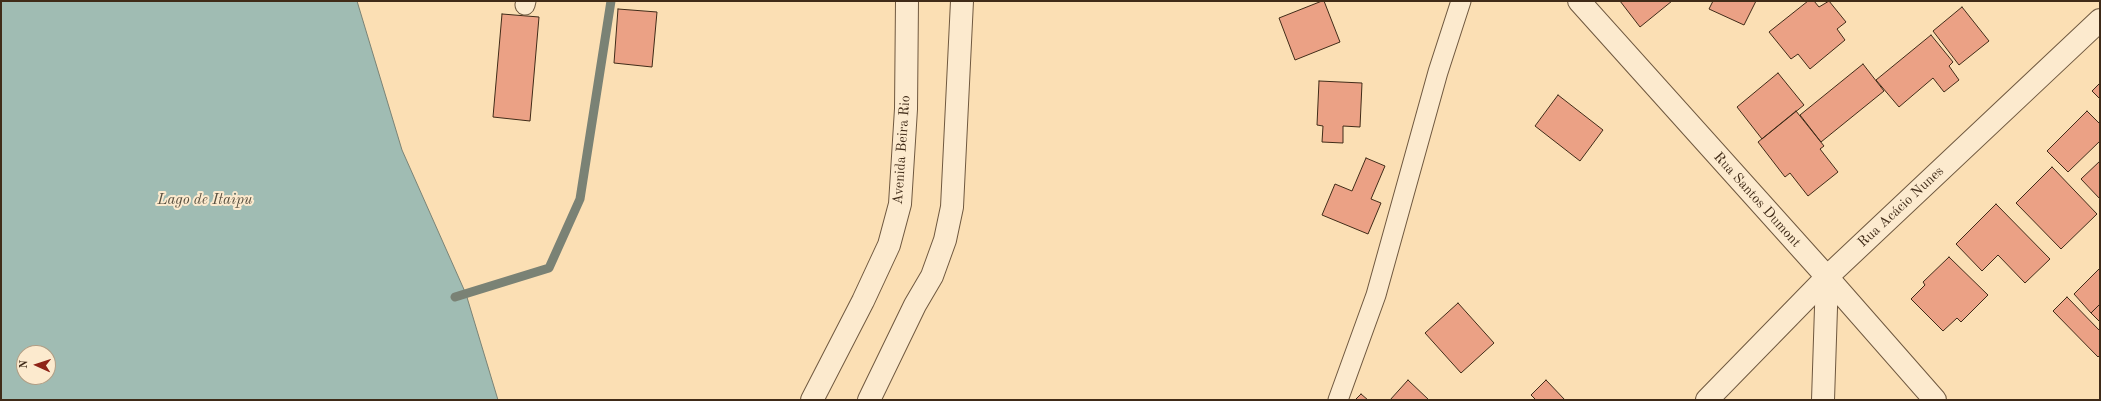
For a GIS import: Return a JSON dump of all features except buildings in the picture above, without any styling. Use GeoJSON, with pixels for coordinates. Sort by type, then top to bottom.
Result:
{"type":"FeatureCollection","features":[{"type":"Feature","properties":{"kind":"street","name":"Avenida Beira Rio"},"geometry":{"type":"LineString","coordinates":[[812,400],[863,302],[889,245],[900,204],[906,109],[907,1]]}},
{"type":"Feature","properties":{"kind":"street"},"geometry":{"type":"LineString","coordinates":[[869,400],[915,305],[932,276],[945,240],[952,207],[962,1]]}},
{"type":"Feature","properties":{"kind":"street","name":"Rua Santos Dumont"},"geometry":{"type":"LineString","coordinates":[[1579,1],[1827,277],[1935,400]]}},
{"type":"Feature","properties":{"kind":"street","name":"Rua Acácio Nunes"},"geometry":{"type":"LineString","coordinates":[[1707,400],[1827,277],[2100,20]]}},
{"type":"Feature","properties":{"kind":"street"},"geometry":{"type":"LineString","coordinates":[[1822,400],[1827,277]]}},
{"type":"Feature","properties":{"kind":"lane"},"geometry":{"type":"LineString","coordinates":[[1338,400],[1376,295],[1438,72],[1461,1]]}},
{"type":"Feature","properties":{"kind":"water","name":"Lago de Itaipu"},"geometry":{"type":"Polygon","coordinates":[[[1,1],[357,1],[402,150],[466,294],[498,400],[1,400],[1,1]]]}},
{"type":"Feature","properties":{"kind":"waterway"},"geometry":{"type":"LineString","coordinates":[[455,297],[549,268],[580,199],[611,1]]}}]}
